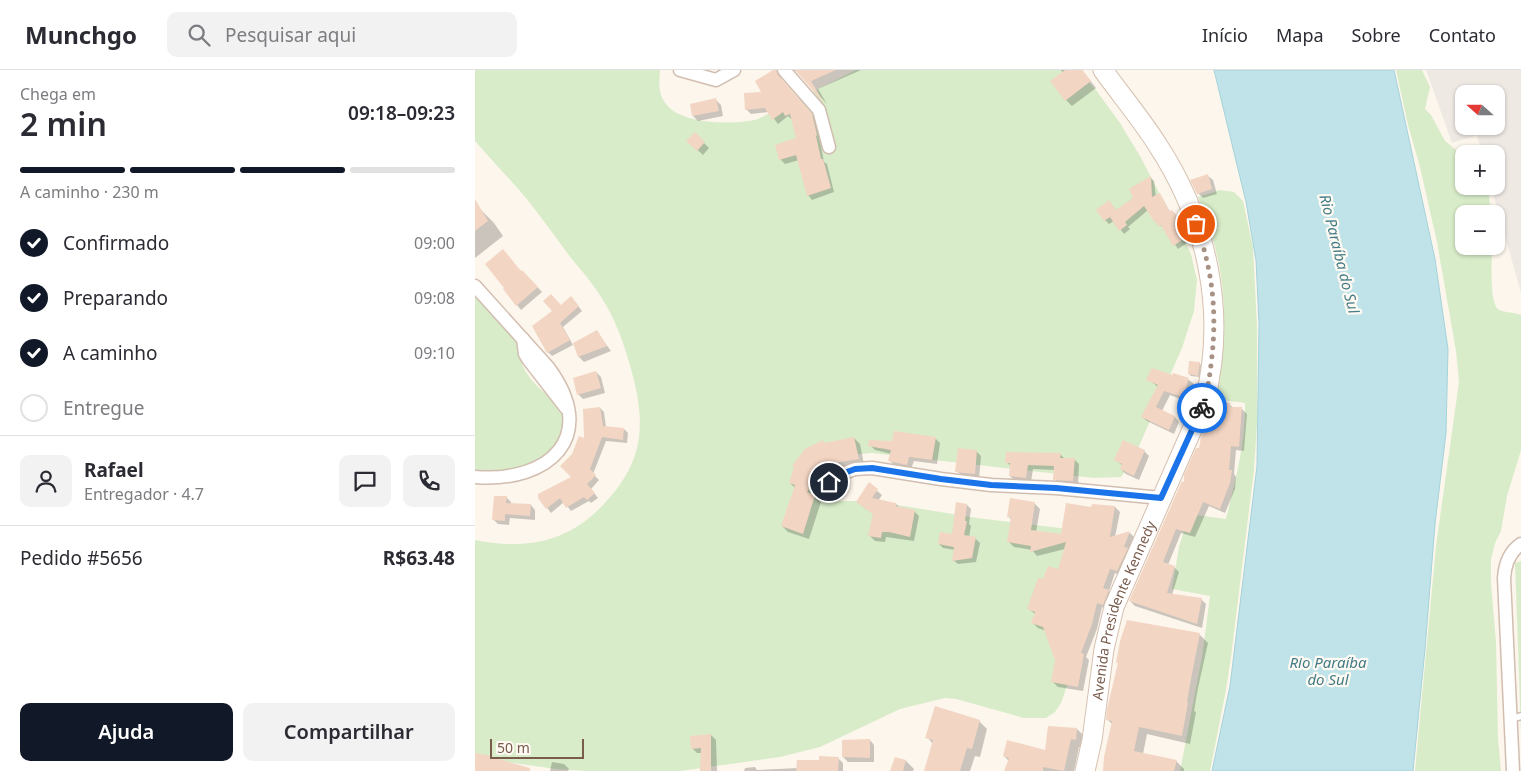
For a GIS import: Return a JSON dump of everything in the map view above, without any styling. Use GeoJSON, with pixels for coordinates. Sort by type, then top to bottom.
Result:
{"type":"FeatureCollection","features":[{"type":"Feature","properties":{"kind":"main road","name":"Avenida Presidente Kennedy"},"geometry":{"type":"LineString","coordinates":[[1085,771],[1104,649],[1112,614],[1122,586],[1205,400],[1213,342],[1213,292],[1201,238],[1178,179],[1158,145],[1103,70]]}},
{"type":"Feature","properties":{"kind":"street"},"geometry":{"type":"LineString","coordinates":[[681,70],[716,80],[734,70]]}},
{"type":"Feature","properties":{"kind":"street"},"geometry":{"type":"LineString","coordinates":[[784,70],[819,110],[829,147]]}},
{"type":"Feature","properties":{"kind":"street"},"geometry":{"type":"LineString","coordinates":[[475,286],[523,338],[558,380],[567,400],[569,411],[569,429],[566,439],[555,456],[547,463],[515,475],[475,477]]}},
{"type":"Feature","properties":{"kind":"street"},"geometry":{"type":"LineString","coordinates":[[829,482],[855,469],[872,468],[991,485],[1056,488],[1161,498]]}},
{"type":"Feature","properties":{"kind":"street"},"geometry":{"type":"LineString","coordinates":[[1513,771],[1516,717],[1504,578],[1505,566],[1509,556],[1521,544]]}},
{"type":"Feature","properties":{"kind":"shaded area"},"geometry":{"type":"Polygon","coordinates":[[[1426,70],[1521,70],[1521,293],[1505,236],[1505,205],[1496,205],[1494,195],[1505,195],[1505,145],[1480,145],[1477,135],[1452,143],[1426,70]]]}},
{"type":"Feature","properties":{"kind":"green space"},"geometry":{"type":"Polygon","coordinates":[[[475,70],[660,70],[660,92],[666,104],[673,111],[684,116],[709,122],[736,122],[758,119],[856,70],[1077,70],[1096,90],[1120,123],[1140,156],[1191,254],[1197,280],[1194,311],[1182,348],[1132,462],[1121,477],[1093,478],[872,453],[853,455],[835,462],[820,473],[812,490],[816,496],[830,501],[873,501],[977,518],[1110,534],[1111,541],[1072,671],[1061,703],[1055,712],[1046,718],[1024,718],[956,699],[945,698],[900,709],[820,747],[780,757],[680,771],[586,771],[556,769],[475,756],[475,540],[511,544],[544,540],[575,528],[589,518],[603,505],[628,471],[635,455],[640,421],[635,383],[629,362],[618,330],[607,307],[592,284],[530,203],[475,141],[475,70]]]}},
{"type":"Feature","properties":{"kind":"green space"},"geometry":{"type":"Polygon","coordinates":[[[1396,70],[1422,70],[1430,87],[1425,109],[1431,115],[1445,141],[1455,149],[1455,195],[1489,195],[1490,205],[1455,205],[1455,255],[1492,255],[1493,298],[1495,305],[1500,310],[1521,315],[1521,450],[1507,496],[1501,531],[1495,543],[1491,559],[1501,771],[1415,771],[1436,546],[1459,382],[1456,351],[1437,242],[1420,167],[1408,125],[1396,70]]]}},
{"type":"Feature","properties":{"kind":"green space"},"geometry":{"type":"Polygon","coordinates":[[[1220,190],[1234,192],[1243,201],[1253,247],[1257,326],[1257,424],[1254,470],[1231,657],[1210,771],[1180,771],[1202,657],[1210,596],[1172,589],[1179,547],[1189,514],[1226,519],[1244,433],[1245,403],[1214,399],[1223,346],[1223,297],[1215,247],[1198,197],[1220,190]]]}},
{"type":"Feature","properties":{"kind":"green space"},"geometry":{"type":"Polygon","coordinates":[[[475,289],[515,335],[525,370],[531,380],[558,407],[563,419],[562,432],[559,438],[544,457],[534,463],[511,470],[475,472],[475,289]]]}},
{"type":"Feature","properties":{"kind":"green space"},"geometry":{"type":"Polygon","coordinates":[[[1521,561],[1521,732],[1515,563],[1521,561]]]}},
{"type":"Feature","properties":{"kind":"water","name":"Rio Paraíba do Sul"},"geometry":{"type":"Polygon","coordinates":[[[1214,70],[1394,70],[1435,259],[1448,349],[1446,433],[1435,524],[1413,771],[1212,771],[1230,686],[1257,466],[1259,323],[1256,260],[1246,202],[1214,70]]]}},
{"type":"Feature","properties":{"kind":"building"},"geometry":{"type":"Polygon","coordinates":[[[776,70],[778,75],[812,114],[821,159],[823,159],[831,188],[807,196],[796,155],[779,160],[775,145],[796,138],[790,114],[785,116],[783,112],[772,120],[765,108],[745,110],[744,93],[761,92],[755,81],[776,70]]]}},
{"type":"Feature","properties":{"kind":"building"},"geometry":{"type":"Polygon","coordinates":[[[795,70],[836,70],[811,81],[824,103],[795,70]]]}},
{"type":"Feature","properties":{"kind":"building"},"geometry":{"type":"Polygon","coordinates":[[[1065,70],[1082,70],[1091,81],[1065,101],[1050,81],[1065,70]]]}},
{"type":"Feature","properties":{"kind":"building"},"geometry":{"type":"Polygon","coordinates":[[[716,98],[719,111],[692,116],[690,104],[716,98]]]}},
{"type":"Feature","properties":{"kind":"building"},"geometry":{"type":"Polygon","coordinates":[[[695,132],[705,142],[697,151],[686,141],[695,132]]]}},
{"type":"Feature","properties":{"kind":"building"},"geometry":{"type":"Polygon","coordinates":[[[1208,174],[1212,189],[1197,194],[1190,180],[1208,174]]]}},
{"type":"Feature","properties":{"kind":"building"},"geometry":{"type":"Polygon","coordinates":[[[1151,176],[1152,197],[1160,193],[1169,211],[1172,210],[1178,218],[1187,237],[1173,246],[1161,225],[1158,226],[1154,219],[1155,223],[1144,206],[1125,222],[1127,225],[1119,231],[1110,217],[1104,221],[1096,210],[1109,200],[1116,210],[1133,198],[1129,189],[1151,176]]]}},
{"type":"Feature","properties":{"kind":"building"},"geometry":{"type":"Polygon","coordinates":[[[475,199],[488,221],[475,231],[475,199]]]}},
{"type":"Feature","properties":{"kind":"building"},"geometry":{"type":"Polygon","coordinates":[[[503,249],[521,271],[538,287],[516,306],[485,264],[503,249]]]}},
{"type":"Feature","properties":{"kind":"building"},"geometry":{"type":"Polygon","coordinates":[[[551,294],[561,305],[571,296],[579,306],[560,323],[570,340],[547,353],[532,326],[552,311],[543,301],[551,294]]]}},
{"type":"Feature","properties":{"kind":"building"},"geometry":{"type":"Polygon","coordinates":[[[597,330],[607,346],[578,357],[573,343],[597,330]]]}},
{"type":"Feature","properties":{"kind":"building"},"geometry":{"type":"Polygon","coordinates":[[[1189,361],[1200,362],[1198,376],[1188,374],[1189,361]]]}},
{"type":"Feature","properties":{"kind":"building"},"geometry":{"type":"Polygon","coordinates":[[[1152,368],[1172,375],[1173,373],[1189,378],[1183,397],[1164,391],[1156,407],[1175,416],[1169,430],[1141,417],[1158,385],[1146,380],[1152,368]]]}},
{"type":"Feature","properties":{"kind":"building"},"geometry":{"type":"Polygon","coordinates":[[[596,371],[601,388],[577,395],[573,378],[596,371]]]}},
{"type":"Feature","properties":{"kind":"building"},"geometry":{"type":"Polygon","coordinates":[[[1216,402],[1230,403],[1230,407],[1242,407],[1239,447],[1231,446],[1229,470],[1232,470],[1230,483],[1220,509],[1203,502],[1190,533],[1176,529],[1163,562],[1175,566],[1167,593],[1202,598],[1197,624],[1129,601],[1182,481],[1184,482],[1184,475],[1196,448],[1199,448],[1201,437],[1216,402]]]}},
{"type":"Feature","properties":{"kind":"building"},"geometry":{"type":"Polygon","coordinates":[[[600,407],[603,426],[624,428],[623,440],[602,437],[590,469],[596,475],[587,484],[595,493],[587,500],[584,497],[566,508],[560,498],[546,509],[538,498],[538,494],[571,477],[560,466],[572,454],[579,436],[584,438],[583,409],[600,407]]]}},
{"type":"Feature","properties":{"kind":"building"},"geometry":{"type":"Polygon","coordinates":[[[894,431],[936,437],[932,460],[909,457],[907,465],[888,461],[891,450],[868,446],[869,440],[892,441],[894,431]]]}},
{"type":"Feature","properties":{"kind":"building"},"geometry":{"type":"Polygon","coordinates":[[[854,437],[859,459],[827,464],[807,492],[815,495],[803,534],[781,526],[795,485],[789,483],[794,467],[792,466],[805,449],[823,440],[824,443],[854,437]]]}},
{"type":"Feature","properties":{"kind":"building"},"geometry":{"type":"Polygon","coordinates":[[[1123,440],[1145,450],[1134,476],[1120,469],[1122,464],[1114,460],[1123,440]]]}},
{"type":"Feature","properties":{"kind":"building"},"geometry":{"type":"Polygon","coordinates":[[[958,448],[977,450],[975,474],[955,472],[958,448]]]}},
{"type":"Feature","properties":{"kind":"building"},"geometry":{"type":"Polygon","coordinates":[[[1006,452],[1061,453],[1060,458],[1075,458],[1073,481],[1053,480],[1054,466],[1028,465],[1026,478],[1009,476],[1010,463],[1005,463],[1006,452]]]}},
{"type":"Feature","properties":{"kind":"building"},"geometry":{"type":"Polygon","coordinates":[[[869,482],[878,489],[872,498],[896,503],[896,506],[915,510],[910,537],[889,532],[882,532],[881,538],[868,536],[873,514],[856,502],[869,482]]]}},
{"type":"Feature","properties":{"kind":"building"},"geometry":{"type":"Polygon","coordinates":[[[494,496],[507,496],[506,503],[531,504],[530,516],[505,514],[505,521],[492,520],[494,496]]]}},
{"type":"Feature","properties":{"kind":"building"},"geometry":{"type":"Polygon","coordinates":[[[1010,498],[1035,502],[1031,530],[1061,534],[1066,503],[1091,507],[1092,504],[1115,506],[1110,537],[1130,531],[1124,547],[1128,548],[1117,571],[1110,569],[1103,588],[1109,590],[1103,605],[1097,603],[1092,624],[1081,653],[1084,654],[1078,687],[1051,682],[1055,660],[1043,627],[1031,623],[1035,612],[1027,609],[1038,578],[1043,579],[1048,566],[1058,569],[1066,542],[1030,552],[1031,546],[1007,542],[1011,517],[1007,517],[1010,498]]]}},
{"type":"Feature","properties":{"kind":"building"},"geometry":{"type":"Polygon","coordinates":[[[956,502],[967,504],[965,521],[967,521],[964,535],[976,537],[972,558],[952,561],[954,547],[938,544],[940,532],[952,534],[956,502]]]}},
{"type":"Feature","properties":{"kind":"building"},"geometry":{"type":"Polygon","coordinates":[[[1127,620],[1200,633],[1182,736],[1139,727],[1134,751],[1177,760],[1174,771],[1103,771],[1112,721],[1106,720],[1107,709],[1118,663],[1116,663],[1120,641],[1127,620]]]}},
{"type":"Feature","properties":{"kind":"building"},"geometry":{"type":"Polygon","coordinates":[[[935,706],[980,720],[972,749],[967,748],[960,771],[924,771],[933,740],[925,738],[935,706]]]}},
{"type":"Feature","properties":{"kind":"building"},"geometry":{"type":"Polygon","coordinates":[[[1048,726],[1077,728],[1076,740],[1071,739],[1064,771],[1043,767],[1043,771],[1004,771],[1009,758],[1003,756],[1007,740],[1045,750],[1048,726]]]}},
{"type":"Feature","properties":{"kind":"building"},"geometry":{"type":"Polygon","coordinates":[[[711,734],[711,771],[700,771],[701,748],[691,749],[690,736],[711,734]]]}},
{"type":"Feature","properties":{"kind":"building"},"geometry":{"type":"Polygon","coordinates":[[[870,739],[870,758],[842,757],[842,740],[870,739]]]}},
{"type":"Feature","properties":{"kind":"building"},"geometry":{"type":"Polygon","coordinates":[[[475,753],[492,756],[530,768],[530,771],[475,771],[475,753]]]}},
{"type":"Feature","properties":{"kind":"building"},"geometry":{"type":"Polygon","coordinates":[[[819,756],[839,757],[838,771],[796,771],[797,760],[819,760],[819,756]]]}},
{"type":"Feature","properties":{"kind":"building"},"geometry":{"type":"Polygon","coordinates":[[[895,757],[906,760],[903,771],[890,771],[895,757]]]}},
{"type":"Feature","properties":{"kind":"way so far"},"geometry":{"type":"LineString","coordinates":[[1196,224],[1208,266],[1215,312],[1211,371],[1202,408]]}},
{"type":"Feature","properties":{"kind":"route"},"geometry":{"type":"LineString","coordinates":[[829,482],[839,475],[855,469],[872,468],[991,485],[1056,488],[1161,498],[1202,408]]}}]}
